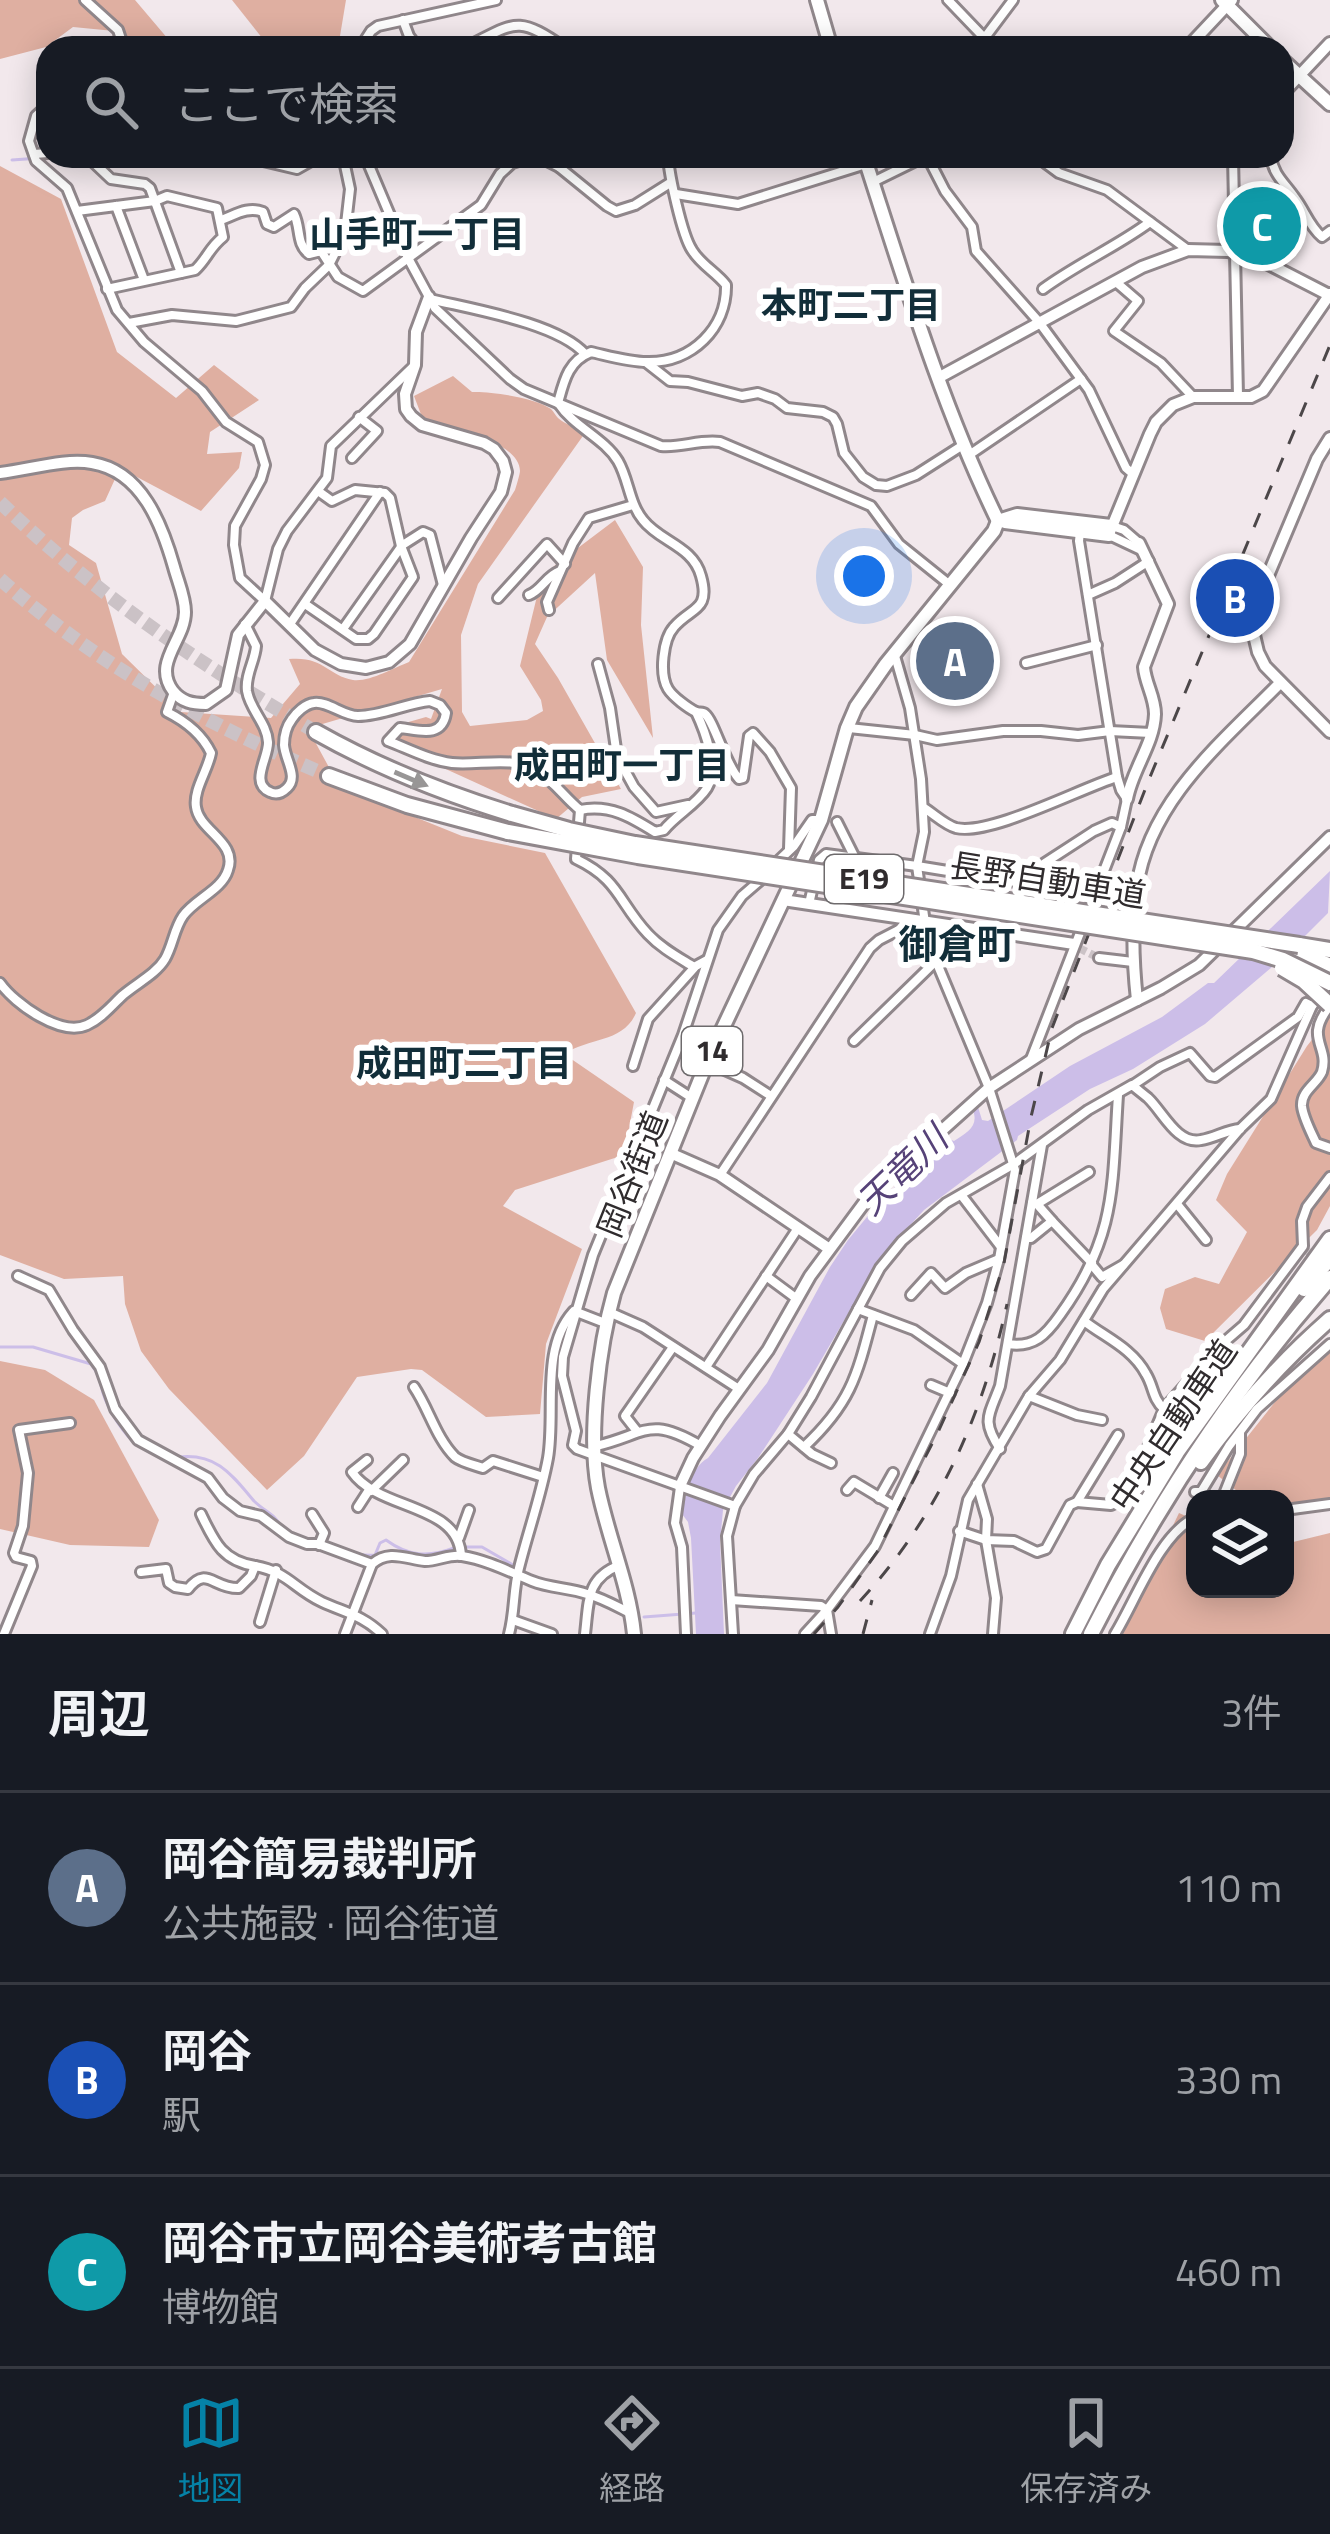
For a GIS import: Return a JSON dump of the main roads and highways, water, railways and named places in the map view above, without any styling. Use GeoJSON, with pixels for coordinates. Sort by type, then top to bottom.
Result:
{"type":"FeatureCollection","features":[{"type":"Feature","properties":{"kind":"highway","name":"長野自動車道"},"geometry":{"type":"LineString","coordinates":[[316,732],[427,786],[569,830],[1217,940]]}},
{"type":"Feature","properties":{"kind":"highway","name":"長野自動車道"},"geometry":{"type":"LineString","coordinates":[[329,776],[406,805],[508,832],[638,856],[1217,940]]}},
{"type":"Feature","properties":{"kind":"highway"},"geometry":{"type":"LineString","coordinates":[[1217,940],[1330,950]]}},
{"type":"Feature","properties":{"kind":"highway"},"geometry":{"type":"LineString","coordinates":[[1217,940],[1293,950],[1330,966]]}},
{"type":"Feature","properties":{"kind":"highway"},"geometry":{"type":"LineString","coordinates":[[1217,940],[1283,960],[1330,982]]}},
{"type":"Feature","properties":{"kind":"highway"},"geometry":{"type":"LineString","coordinates":[[1217,940],[1304,981],[1330,1005]]}},
{"type":"Feature","properties":{"kind":"highway"},"geometry":{"type":"LineString","coordinates":[[1076,1634],[1118,1547],[1177,1452],[1330,1239]]}},
{"type":"Feature","properties":{"kind":"highway","name":"中央自動車道"},"geometry":{"type":"LineString","coordinates":[[1076,1634],[1192,1437],[1330,1258]]}},
{"type":"Feature","properties":{"kind":"highway","name":"中央自動車道"},"geometry":{"type":"LineString","coordinates":[[1095,1634],[1147,1532],[1214,1426],[1330,1278]]}},
{"type":"Feature","properties":{"kind":"highway"},"geometry":{"type":"LineString","coordinates":[[1095,1634],[1203,1459],[1257,1390],[1330,1319]]}},
{"type":"Feature","properties":{"kind":"main road"},"geometry":{"type":"LineString","coordinates":[[818,0],[828,36]]}},
{"type":"Feature","properties":{"kind":"main road"},"geometry":{"type":"LineString","coordinates":[[1227,1],[1259,36]]}},
{"type":"Feature","properties":{"kind":"main road"},"geometry":{"type":"LineString","coordinates":[[1294,72],[1330,104]]}},
{"type":"Feature","properties":{"kind":"main road"},"geometry":{"type":"LineString","coordinates":[[867,168],[938,379],[998,521]]}},
{"type":"Feature","properties":{"kind":"main road"},"geometry":{"type":"LineString","coordinates":[[1017,515],[1110,530],[1080,532],[998,521],[1017,515]]}},
{"type":"Feature","properties":{"kind":"main road","name":"岡谷街道"},"geometry":{"type":"LineString","coordinates":[[634,1634],[599,1492],[595,1451],[607,1317],[620,1274],[707,1062],[821,820],[847,728],[867,691],[998,521]]}},
{"type":"Feature","properties":{"kind":"waterway"},"geometry":{"type":"LineString","coordinates":[[12,160],[36,158]]}},
{"type":"Feature","properties":{"kind":"waterway"},"geometry":{"type":"LineString","coordinates":[[0,1347],[33,1347],[91,1364],[113,1414],[138,1445]]}},
{"type":"Feature","properties":{"kind":"waterway"},"geometry":{"type":"LineString","coordinates":[[179,1457],[214,1462],[282,1529]]}},
{"type":"Feature","properties":{"kind":"waterway"},"geometry":{"type":"LineString","coordinates":[[307,1540],[366,1555],[375,1555],[386,1540],[418,1554],[454,1548]]}},
{"type":"Feature","properties":{"kind":"waterway"},"geometry":{"type":"LineString","coordinates":[[463,1547],[482,1547],[513,1565]]}},
{"type":"Feature","properties":{"kind":"waterway"},"geometry":{"type":"LineString","coordinates":[[644,1617],[696,1613]]}},
{"type":"Feature","properties":{"kind":"tunnel"},"geometry":{"type":"LineString","coordinates":[[0,502],[74,568],[151,627],[316,732]]}},
{"type":"Feature","properties":{"kind":"tunnel"},"geometry":{"type":"LineString","coordinates":[[0,579],[116,667],[240,736],[329,776]]}},
{"type":"Feature","properties":{"kind":"tunnel"},"geometry":{"type":"LineString","coordinates":[[1079,948],[1099,958]]}},
{"type":"Feature","properties":{"kind":"tunnel"},"geometry":{"type":"LineString","coordinates":[[1306,1250],[1330,1270]]}},
{"type":"Feature","properties":{"kind":"railway"},"geometry":{"type":"LineString","coordinates":[[814,1634],[877,1552],[979,1342],[1004,1263],[1052,1028],[1150,777],[1330,345]]}},
{"type":"Feature","properties":{"kind":"railway"},"geometry":{"type":"LineString","coordinates":[[860,1601],[912,1535],[954,1463],[985,1385],[1007,1304]]}},
{"type":"Feature","properties":{"kind":"railway"},"geometry":{"type":"LineString","coordinates":[[863,1634],[872,1600]]}},
{"type":"Feature","properties":{"kind":"place","name":"岡谷市立岡谷美術考古館"},"geometry":{"type":"Point","coordinates":[1262,226]}},
{"type":"Feature","properties":{"kind":"place","name":"岡谷"},"geometry":{"type":"Point","coordinates":[1235,598]}},
{"type":"Feature","properties":{"kind":"place","name":"岡谷簡易裁判所"},"geometry":{"type":"Point","coordinates":[955,661]}},
{"type":"Feature","properties":{"kind":"district","name":"山手町一丁目"},"geometry":{"type":"Point","coordinates":[417,234]}},
{"type":"Feature","properties":{"kind":"district","name":"本町二丁目"},"geometry":{"type":"Point","coordinates":[851,305]}},
{"type":"Feature","properties":{"kind":"district","name":"成田町一丁目"},"geometry":{"type":"Point","coordinates":[622,765]}},
{"type":"Feature","properties":{"kind":"district","name":"御倉町"},"geometry":{"type":"Point","coordinates":[957,944]}},
{"type":"Feature","properties":{"kind":"district","name":"成田町二丁目"},"geometry":{"type":"Point","coordinates":[464,1063]}},
{"type":"Feature","properties":{"kind":"water label","name":"天竜川"},"geometry":{"type":"Point","coordinates":[902,1170]}}]}
